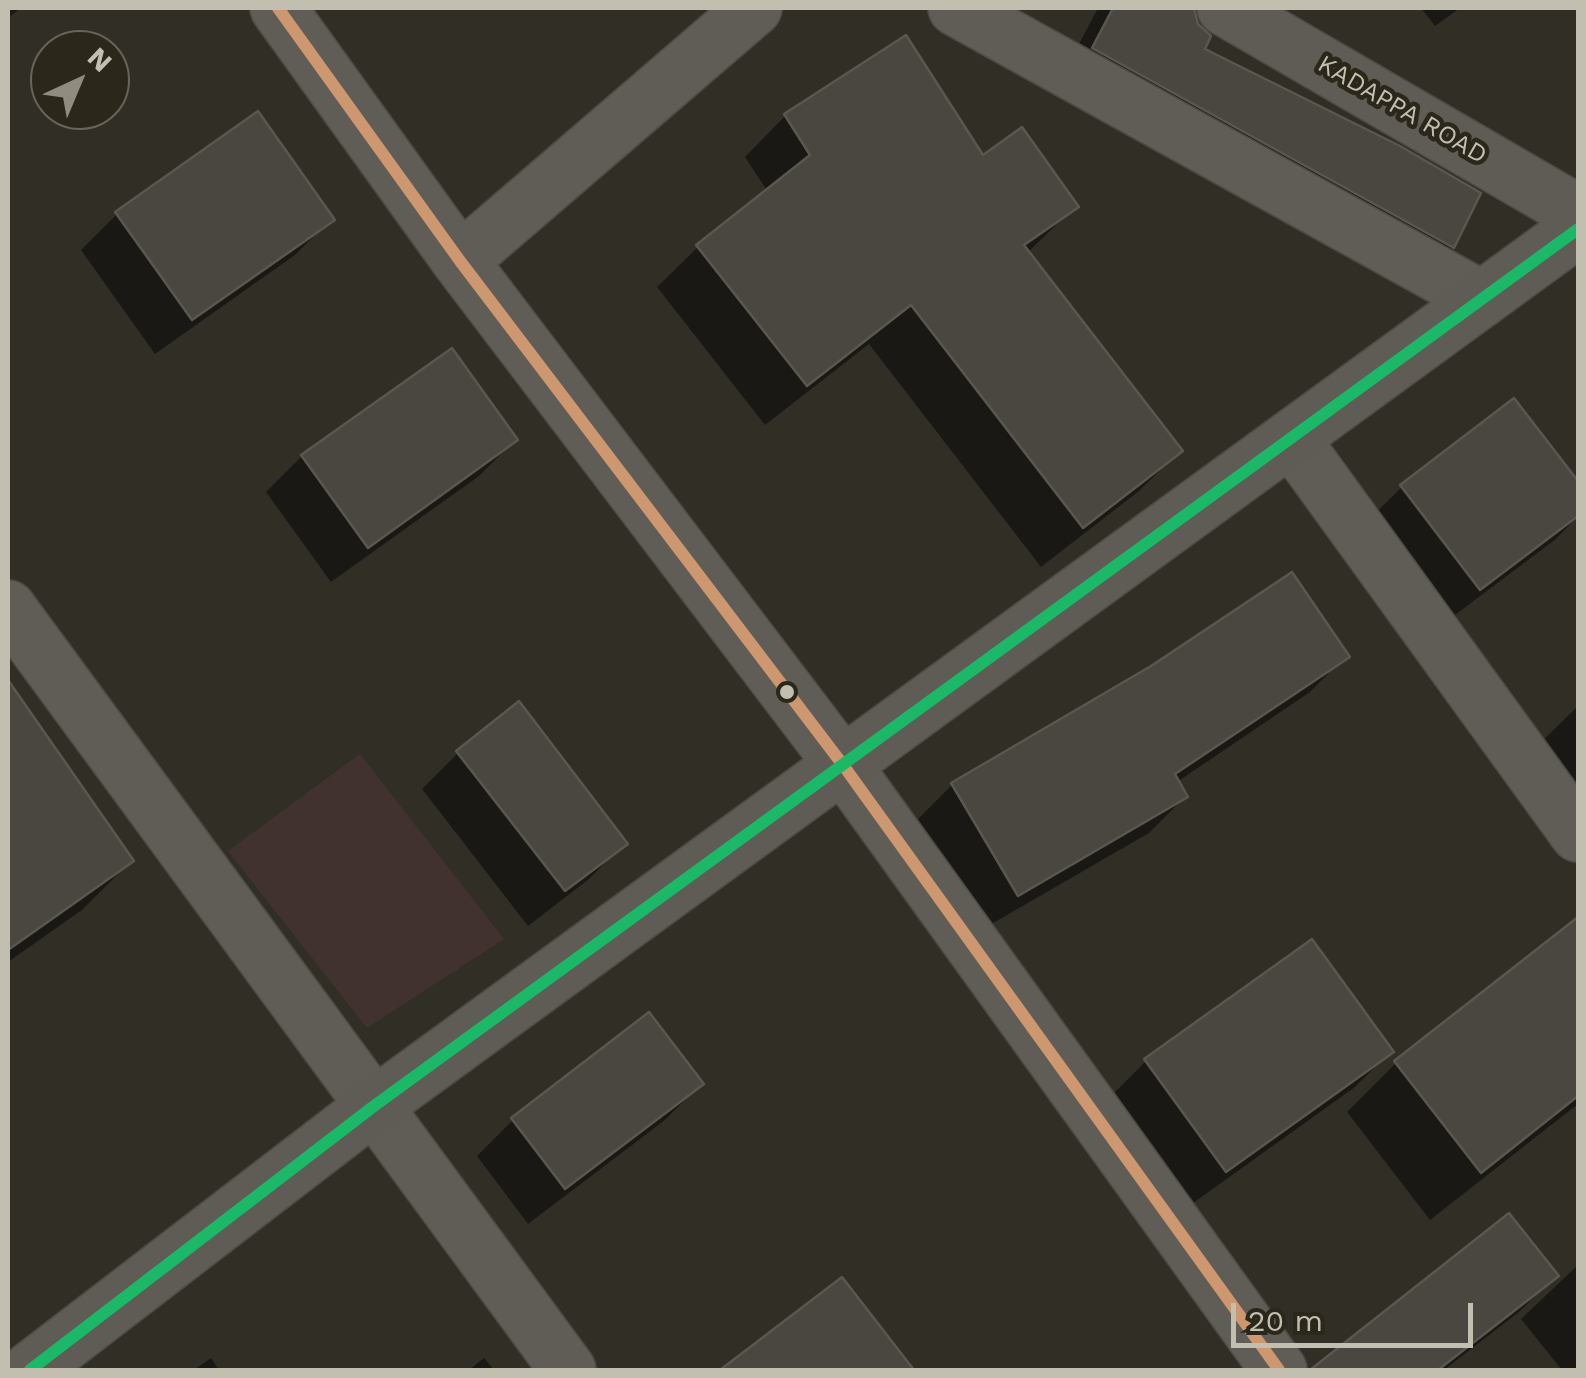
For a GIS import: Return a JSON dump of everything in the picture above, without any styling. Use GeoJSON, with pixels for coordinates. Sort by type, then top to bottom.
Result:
{"type":"FeatureCollection","features":[{"type":"Feature","properties":{"kind":"main road","name":"KADAPPA ROAD"},"geometry":{"type":"LineString","coordinates":[[1226,8],[1578,212]]}},
{"type":"Feature","properties":{"kind":"main road"},"geometry":{"type":"LineString","coordinates":[[30,1370],[374,1106],[1578,229]]}},
{"type":"Feature","properties":{"kind":"street"},"geometry":{"type":"LineString","coordinates":[[278,8],[460,260],[843,765],[1279,1370]]}},
{"type":"Feature","properties":{"kind":"street"},"geometry":{"type":"LineString","coordinates":[[460,260],[754,8]]}},
{"type":"Feature","properties":{"kind":"street"},"geometry":{"type":"LineString","coordinates":[[956,8],[1482,300]]}},
{"type":"Feature","properties":{"kind":"street"},"geometry":{"type":"LineString","coordinates":[[1291,438],[1578,834]]}},
{"type":"Feature","properties":{"kind":"street"},"geometry":{"type":"LineString","coordinates":[[10,617],[568,1370]]}},
{"type":"Feature","properties":{"kind":"shaded area"},"geometry":{"type":"Polygon","coordinates":[[[360,754],[504,939],[367,1028],[228,851],[360,754]]]}},
{"type":"Feature","properties":{"kind":"building"},"geometry":{"type":"Polygon","coordinates":[[[1113,8],[1194,8],[1198,24],[1211,36],[1205,49],[1400,146],[1481,193],[1454,248],[1092,48],[1113,8]]]}},
{"type":"Feature","properties":{"kind":"building"},"geometry":{"type":"Polygon","coordinates":[[[906,35],[983,155],[1022,127],[1079,207],[1024,245],[1183,451],[1083,528],[911,305],[807,386],[696,245],[810,155],[784,114],[906,35]]]}},
{"type":"Feature","properties":{"kind":"building"},"geometry":{"type":"Polygon","coordinates":[[[258,111],[335,220],[192,320],[115,212],[258,111]]]}},
{"type":"Feature","properties":{"kind":"building"},"geometry":{"type":"Polygon","coordinates":[[[452,348],[518,440],[368,548],[301,455],[452,348]]]}},
{"type":"Feature","properties":{"kind":"building"},"geometry":{"type":"Polygon","coordinates":[[[1514,398],[1578,481],[1578,516],[1480,590],[1400,485],[1514,398]]]}},
{"type":"Feature","properties":{"kind":"building"},"geometry":{"type":"Polygon","coordinates":[[[1292,572],[1350,657],[1175,774],[1188,797],[1018,896],[951,783],[1151,666],[1292,572]]]}},
{"type":"Feature","properties":{"kind":"building"},"geometry":{"type":"Polygon","coordinates":[[[8,680],[134,861],[8,950],[8,680]]]}},
{"type":"Feature","properties":{"kind":"building"},"geometry":{"type":"Polygon","coordinates":[[[519,701],[628,844],[565,891],[456,751],[519,701]]]}},
{"type":"Feature","properties":{"kind":"building"},"geometry":{"type":"Polygon","coordinates":[[[1578,917],[1578,1096],[1481,1173],[1394,1061],[1578,917]]]}},
{"type":"Feature","properties":{"kind":"building"},"geometry":{"type":"Polygon","coordinates":[[[1312,939],[1394,1052],[1226,1172],[1144,1059],[1312,939]]]}},
{"type":"Feature","properties":{"kind":"building"},"geometry":{"type":"Polygon","coordinates":[[[649,1012],[704,1084],[565,1189],[511,1118],[649,1012]]]}},
{"type":"Feature","properties":{"kind":"building"},"geometry":{"type":"Polygon","coordinates":[[[1509,1213],[1559,1276],[1438,1370],[1310,1370],[1509,1213]]]}},
{"type":"Feature","properties":{"kind":"building"},"geometry":{"type":"Polygon","coordinates":[[[842,1277],[914,1370],[720,1370],[842,1277]]]}},
{"type":"Feature","properties":{"kind":"transit line"},"geometry":{"type":"LineString","coordinates":[[278,8],[460,261],[843,765],[1279,1370]]}},
{"type":"Feature","properties":{"kind":"transit line"},"geometry":{"type":"LineString","coordinates":[[30,1370],[374,1106],[1578,229]]}}]}
